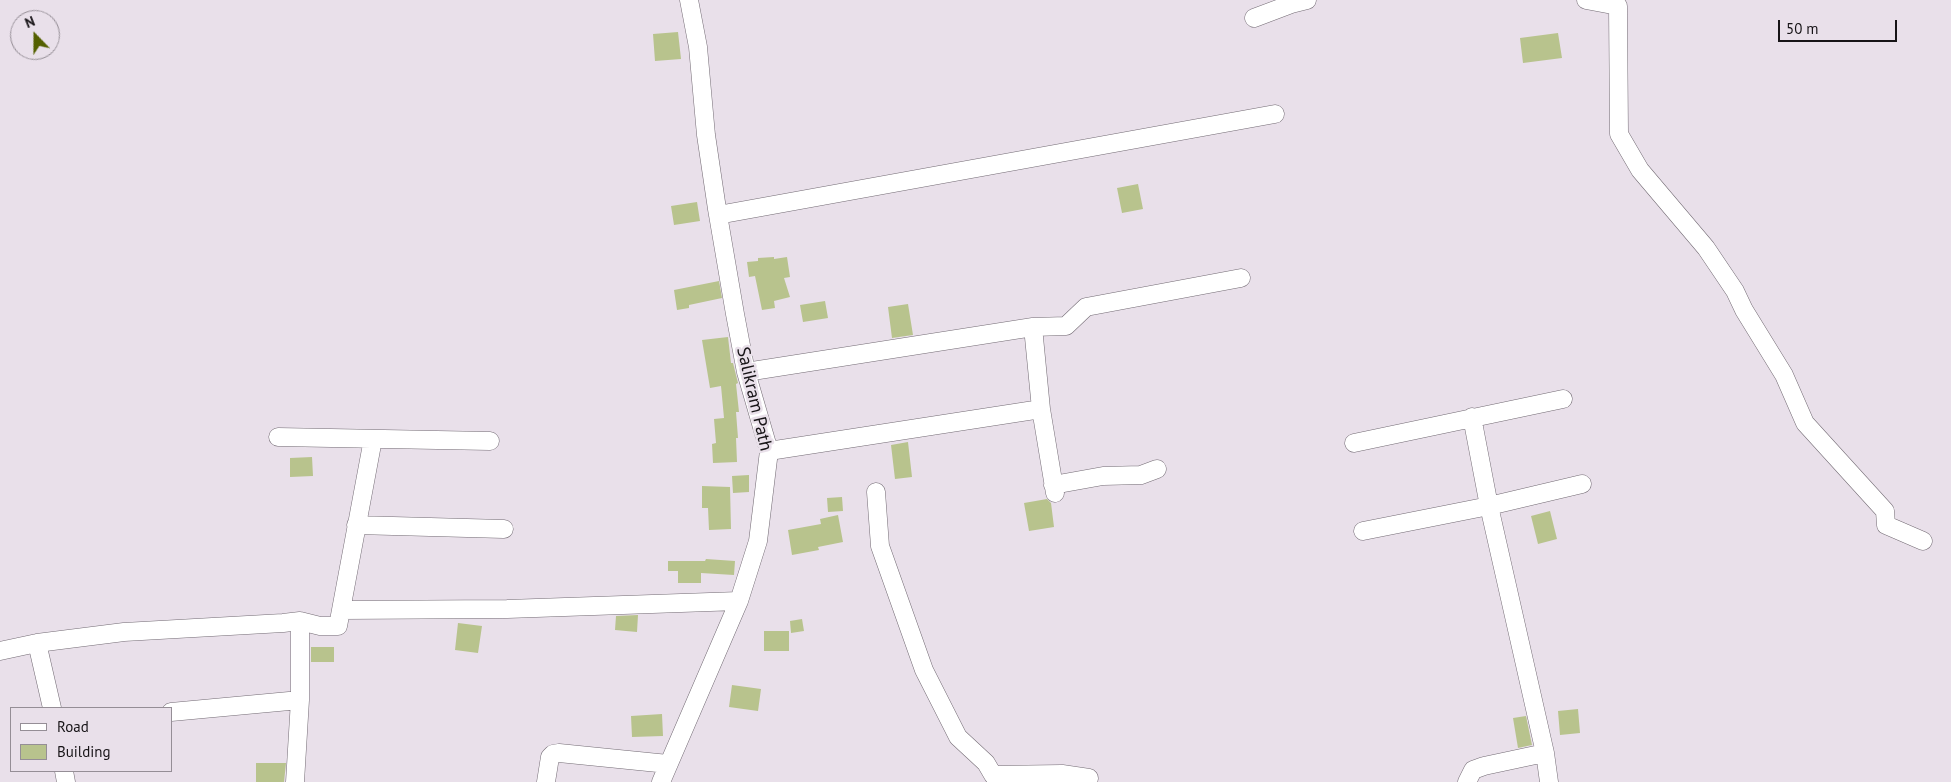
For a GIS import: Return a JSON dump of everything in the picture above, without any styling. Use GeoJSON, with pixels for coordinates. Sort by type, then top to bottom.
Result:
{"type":"FeatureCollection","features":[{"type":"Feature","properties":{"kind":"street","name":"Salikram Path"},"geometry":{"type":"LineString","coordinates":[[661,782],[739,601],[758,541],[769,451],[746,372],[718,215],[706,134],[698,47],[690,0]]}},
{"type":"Feature","properties":{"kind":"street"},"geometry":{"type":"LineString","coordinates":[[1254,18],[1306,0]]}},
{"type":"Feature","properties":{"kind":"street"},"geometry":{"type":"LineString","coordinates":[[1586,0],[1618,6],[1620,134],[1640,170],[1706,248],[1735,291],[1744,310],[1784,375],[1805,423],[1885,511],[1886,525],[1923,541]]}},
{"type":"Feature","properties":{"kind":"street"},"geometry":{"type":"LineString","coordinates":[[718,215],[1275,114]]}},
{"type":"Feature","properties":{"kind":"street"},"geometry":{"type":"LineString","coordinates":[[746,372],[1033,327],[1066,326],[1086,307],[1241,278]]}},
{"type":"Feature","properties":{"kind":"street"},"geometry":{"type":"LineString","coordinates":[[1033,327],[1041,409],[1054,489],[1103,476],[1141,475],[1157,469]]}},
{"type":"Feature","properties":{"kind":"street"},"geometry":{"type":"LineString","coordinates":[[1354,443],[1563,399]]}},
{"type":"Feature","properties":{"kind":"street"},"geometry":{"type":"LineString","coordinates":[[769,451],[1041,409]]}},
{"type":"Feature","properties":{"kind":"street"},"geometry":{"type":"LineString","coordinates":[[1472,417],[1489,506],[1545,753],[1549,782]]}},
{"type":"Feature","properties":{"kind":"street"},"geometry":{"type":"LineString","coordinates":[[278,437],[490,441]]}},
{"type":"Feature","properties":{"kind":"street"},"geometry":{"type":"LineString","coordinates":[[0,651],[37,643],[124,632],[300,621],[320,626],[338,626],[373,439]]}},
{"type":"Feature","properties":{"kind":"street"},"geometry":{"type":"LineString","coordinates":[[1363,531],[1489,506],[1582,484]]}},
{"type":"Feature","properties":{"kind":"street"},"geometry":{"type":"LineString","coordinates":[[876,492],[880,546],[924,670],[958,737],[986,763],[992,778],[1062,774],[1089,778],[1088,782]]}},
{"type":"Feature","properties":{"kind":"street"},"geometry":{"type":"LineString","coordinates":[[356,525],[504,529]]}},
{"type":"Feature","properties":{"kind":"street"},"geometry":{"type":"LineString","coordinates":[[341,610],[507,610],[739,601]]}},
{"type":"Feature","properties":{"kind":"street"},"geometry":{"type":"LineString","coordinates":[[295,782],[300,700],[300,621]]}},
{"type":"Feature","properties":{"kind":"street"},"geometry":{"type":"LineString","coordinates":[[37,643],[52,707]]}},
{"type":"Feature","properties":{"kind":"street"},"geometry":{"type":"LineString","coordinates":[[172,712],[300,700]]}},
{"type":"Feature","properties":{"kind":"street"},"geometry":{"type":"LineString","coordinates":[[546,782],[550,757],[553,754],[559,753],[668,764]]}},
{"type":"Feature","properties":{"kind":"street"},"geometry":{"type":"LineString","coordinates":[[1466,782],[1473,770],[1545,753]]}},
{"type":"Feature","properties":{"kind":"building"},"geometry":{"type":"Polygon","coordinates":[[[678,32],[681,59],[655,61],[653,34],[678,32]]]}},
{"type":"Feature","properties":{"kind":"building"},"geometry":{"type":"Polygon","coordinates":[[[1558,33],[1562,58],[1523,63],[1520,38],[1558,33]]]}},
{"type":"Feature","properties":{"kind":"building"},"geometry":{"type":"Polygon","coordinates":[[[1138,184],[1143,209],[1122,213],[1117,188],[1138,184]]]}},
{"type":"Feature","properties":{"kind":"building"},"geometry":{"type":"Polygon","coordinates":[[[697,202],[700,221],[674,225],[671,206],[697,202]]]}},
{"type":"Feature","properties":{"kind":"building"},"geometry":{"type":"Polygon","coordinates":[[[774,257],[774,259],[787,257],[790,277],[784,278],[790,297],[774,301],[775,308],[762,310],[755,276],[749,277],[747,262],[758,261],[758,258],[774,257]]]}},
{"type":"Feature","properties":{"kind":"building"},"geometry":{"type":"Polygon","coordinates":[[[719,281],[722,298],[689,305],[689,308],[677,310],[674,290],[719,281]]]}},
{"type":"Feature","properties":{"kind":"building"},"geometry":{"type":"Polygon","coordinates":[[[825,301],[828,318],[803,322],[800,305],[825,301]]]}},
{"type":"Feature","properties":{"kind":"building"},"geometry":{"type":"Polygon","coordinates":[[[908,304],[913,335],[892,338],[888,307],[908,304]]]}},
{"type":"Feature","properties":{"kind":"building"},"geometry":{"type":"Polygon","coordinates":[[[728,337],[731,363],[733,363],[738,383],[736,384],[739,412],[736,412],[737,462],[713,463],[712,444],[716,443],[714,419],[724,418],[721,386],[710,388],[702,340],[728,337]]]}},
{"type":"Feature","properties":{"kind":"building"},"geometry":{"type":"Polygon","coordinates":[[[908,442],[912,477],[895,479],[891,445],[908,442]]]}},
{"type":"Feature","properties":{"kind":"building"},"geometry":{"type":"Polygon","coordinates":[[[312,457],[313,476],[290,477],[290,458],[312,457]]]}},
{"type":"Feature","properties":{"kind":"building"},"geometry":{"type":"Polygon","coordinates":[[[749,475],[749,492],[733,493],[732,476],[749,475]]]}},
{"type":"Feature","properties":{"kind":"building"},"geometry":{"type":"Polygon","coordinates":[[[702,486],[730,487],[731,529],[709,530],[708,508],[702,508],[702,486]]]}},
{"type":"Feature","properties":{"kind":"building"},"geometry":{"type":"Polygon","coordinates":[[[842,497],[843,511],[828,512],[827,498],[842,497]]]}},
{"type":"Feature","properties":{"kind":"building"},"geometry":{"type":"Polygon","coordinates":[[[1047,499],[1051,503],[1054,527],[1029,531],[1024,503],[1047,499]]]}},
{"type":"Feature","properties":{"kind":"building"},"geometry":{"type":"Polygon","coordinates":[[[1550,511],[1557,539],[1538,544],[1531,516],[1550,511]]]}},
{"type":"Feature","properties":{"kind":"building"},"geometry":{"type":"Polygon","coordinates":[[[838,515],[843,542],[818,547],[819,550],[792,555],[788,530],[821,524],[820,519],[838,515]]]}},
{"type":"Feature","properties":{"kind":"building"},"geometry":{"type":"Polygon","coordinates":[[[706,559],[735,561],[734,575],[701,573],[701,583],[678,583],[678,571],[668,571],[668,561],[705,561],[706,559]]]}},
{"type":"Feature","properties":{"kind":"building"},"geometry":{"type":"Polygon","coordinates":[[[638,615],[637,632],[615,630],[616,616],[638,615]]]}},
{"type":"Feature","properties":{"kind":"building"},"geometry":{"type":"Polygon","coordinates":[[[802,619],[804,631],[791,633],[790,621],[802,619]]]}},
{"type":"Feature","properties":{"kind":"building"},"geometry":{"type":"Polygon","coordinates":[[[458,623],[482,626],[478,653],[455,650],[458,623]]]}},
{"type":"Feature","properties":{"kind":"building"},"geometry":{"type":"Polygon","coordinates":[[[764,631],[789,631],[789,651],[764,651],[764,631]]]}},
{"type":"Feature","properties":{"kind":"building"},"geometry":{"type":"Polygon","coordinates":[[[311,647],[334,647],[334,662],[311,662],[311,647]]]}},
{"type":"Feature","properties":{"kind":"building"},"geometry":{"type":"Polygon","coordinates":[[[732,685],[761,689],[758,711],[729,707],[732,685]]]}},
{"type":"Feature","properties":{"kind":"building"},"geometry":{"type":"Polygon","coordinates":[[[1578,709],[1580,733],[1560,735],[1558,711],[1578,709]]]}},
{"type":"Feature","properties":{"kind":"building"},"geometry":{"type":"Polygon","coordinates":[[[662,714],[663,736],[632,737],[631,716],[662,714]]]}},
{"type":"Feature","properties":{"kind":"building"},"geometry":{"type":"Polygon","coordinates":[[[1526,716],[1532,745],[1518,748],[1513,718],[1526,716]]]}},
{"type":"Feature","properties":{"kind":"building"},"geometry":{"type":"Polygon","coordinates":[[[256,763],[286,763],[284,782],[256,782],[256,763]]]}}]}
